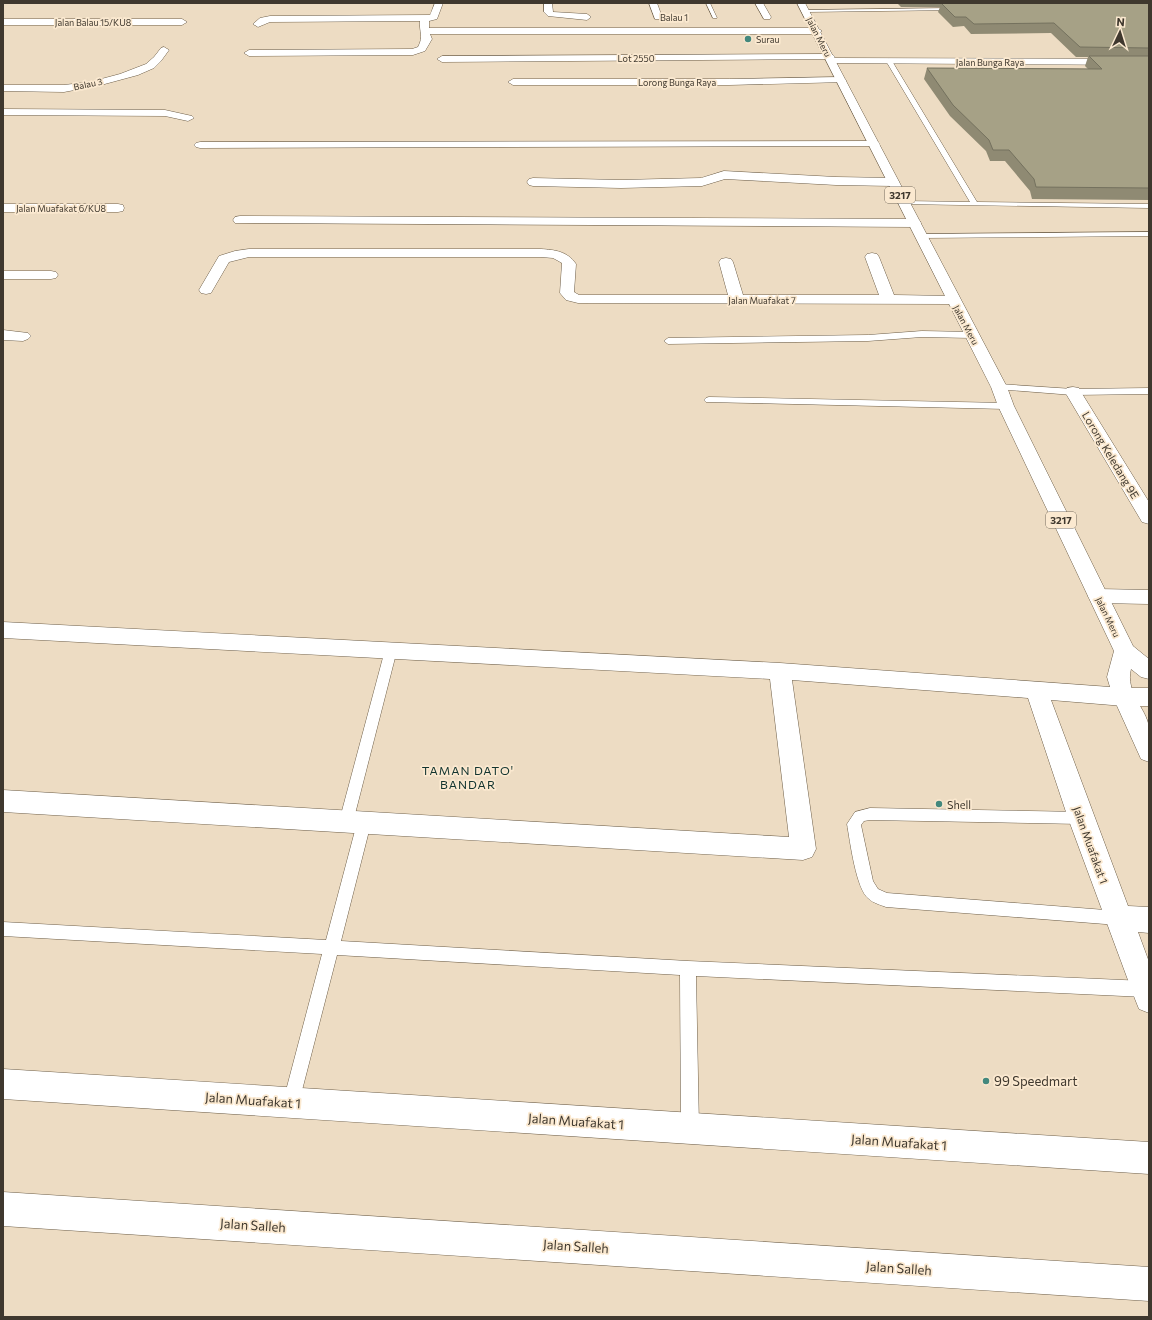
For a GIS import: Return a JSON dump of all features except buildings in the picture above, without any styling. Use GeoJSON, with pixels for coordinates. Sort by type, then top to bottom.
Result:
{"type":"FeatureCollection","features":[{"type":"Feature","properties":{"kind":"street"},"geometry":{"type":"LineString","coordinates":[[258,24],[263,20],[270,19],[425,19],[434,17],[439,3]]}},
{"type":"Feature","properties":{"kind":"street"},"geometry":{"type":"LineString","coordinates":[[548,3],[548,12],[551,14],[569,17],[599,17]]}},
{"type":"Feature","properties":{"kind":"street"},"geometry":{"type":"LineString","coordinates":[[653,3],[658,17]]}},
{"type":"Feature","properties":{"kind":"street"},"geometry":{"type":"LineString","coordinates":[[759,3],[767,17]]}},
{"type":"Feature","properties":{"kind":"street"},"geometry":{"type":"LineString","coordinates":[[329,19],[336,7]]}},
{"type":"Feature","properties":{"kind":"street","name":"Jalan Meru"},"geometry":{"type":"LineString","coordinates":[[803,12],[816,31],[831,59],[920,236],[999,387],[1006,406],[1125,651],[1149,671]]}},
{"type":"Feature","properties":{"kind":"street"},"geometry":{"type":"LineString","coordinates":[[249,53],[408,53],[422,49],[428,38],[425,19]]}},
{"type":"Feature","properties":{"kind":"street","name":"Jalan Balau 15/KU8"},"geometry":{"type":"LineString","coordinates":[[3,22],[182,22]]}},
{"type":"Feature","properties":{"kind":"street"},"geometry":{"type":"LineString","coordinates":[[426,31],[816,31]]}},
{"type":"Feature","properties":{"kind":"street","name":"Balau 3"},"geometry":{"type":"LineString","coordinates":[[3,88],[60,88],[86,86],[150,66],[164,50]]}},
{"type":"Feature","properties":{"kind":"street","name":"Lot 2550"},"geometry":{"type":"LineString","coordinates":[[442,59],[831,59]]}},
{"type":"Feature","properties":{"kind":"street","name":"Jalan Bunga Raya"},"geometry":{"type":"LineString","coordinates":[[831,59],[889,61],[1149,62]]}},
{"type":"Feature","properties":{"kind":"street","name":"Lorong Bunga Raya"},"geometry":{"type":"LineString","coordinates":[[514,82],[729,82],[841,80]]}},
{"type":"Feature","properties":{"kind":"street"},"geometry":{"type":"LineString","coordinates":[[3,112],[158,113],[188,118]]}},
{"type":"Feature","properties":{"kind":"street"},"geometry":{"type":"LineString","coordinates":[[200,145],[874,144]]}},
{"type":"Feature","properties":{"kind":"street"},"geometry":{"type":"LineString","coordinates":[[533,182],[621,184],[702,182],[724,175],[836,182],[893,182]]}},
{"type":"Feature","properties":{"kind":"street","name":"Jalan Muafakat 6/KU8"},"geometry":{"type":"LineString","coordinates":[[3,208],[118,208]]}},
{"type":"Feature","properties":{"kind":"street"},"geometry":{"type":"LineString","coordinates":[[240,220],[914,223]]}},
{"type":"Feature","properties":{"kind":"street","name":"Jalan Muafakat 7"},"geometry":{"type":"LineString","coordinates":[[206,290],[224,259],[235,255],[250,253],[541,253],[554,254],[567,260],[569,264],[567,293],[571,297],[590,299],[953,300]]}},
{"type":"Feature","properties":{"kind":"street"},"geometry":{"type":"LineString","coordinates":[[872,257],[888,300]]}},
{"type":"Feature","properties":{"kind":"street"},"geometry":{"type":"LineString","coordinates":[[726,262],[737,300]]}},
{"type":"Feature","properties":{"kind":"street"},"geometry":{"type":"LineString","coordinates":[[3,275],[51,274]]}},
{"type":"Feature","properties":{"kind":"street"},"geometry":{"type":"LineString","coordinates":[[3,336],[23,336]]}},
{"type":"Feature","properties":{"kind":"street","name":"Lorong Keledang 9E"},"geometry":{"type":"LineString","coordinates":[[1073,392],[1149,518]]}},
{"type":"Feature","properties":{"kind":"street"},"geometry":{"type":"LineString","coordinates":[[1098,596],[1149,597]]}},
{"type":"Feature","properties":{"kind":"street"},"geometry":{"type":"LineString","coordinates":[[3,630],[780,671],[1124,697],[1149,697]]}},
{"type":"Feature","properties":{"kind":"street"},"geometry":{"type":"LineString","coordinates":[[1125,651],[1118,677],[1124,697],[1149,752]]}},
{"type":"Feature","properties":{"kind":"street"},"geometry":{"type":"LineString","coordinates":[[3,801],[803,849],[780,671]]}},
{"type":"Feature","properties":{"kind":"street","name":"Jalan Muafakat 1"},"geometry":{"type":"LineString","coordinates":[[1036,690],[1081,818],[1147,994]]}},
{"type":"Feature","properties":{"kind":"street"},"geometry":{"type":"LineString","coordinates":[[1118,918],[1149,920]]}},
{"type":"Feature","properties":{"kind":"street","name":"Jalan Muafakat 1"},"geometry":{"type":"LineString","coordinates":[[3,1084],[1149,1158]]}},
{"type":"Feature","properties":{"kind":"street","name":"Jalan Salleh"},"geometry":{"type":"LineString","coordinates":[[3,1209],[1149,1284]]}},
{"type":"Feature","properties":{"kind":"lane"},"geometry":{"type":"LineString","coordinates":[[708,3],[715,17]]}},
{"type":"Feature","properties":{"kind":"lane"},"geometry":{"type":"LineString","coordinates":[[803,12],[958,9]]}},
{"type":"Feature","properties":{"kind":"lane"},"geometry":{"type":"LineString","coordinates":[[889,61],[975,204]]}},
{"type":"Feature","properties":{"kind":"lane"},"geometry":{"type":"LineString","coordinates":[[904,203],[1149,206]]}},
{"type":"Feature","properties":{"kind":"lane"},"geometry":{"type":"LineString","coordinates":[[920,236],[1149,234]]}},
{"type":"Feature","properties":{"kind":"lane"},"geometry":{"type":"LineString","coordinates":[[668,341],[868,338],[922,334],[972,335]]}},
{"type":"Feature","properties":{"kind":"lane"},"geometry":{"type":"LineString","coordinates":[[999,387],[1073,392],[1149,391]]}},
{"type":"Feature","properties":{"kind":"lane"},"geometry":{"type":"LineString","coordinates":[[709,400],[1006,406]]}},
{"type":"Feature","properties":{"kind":"lane"},"geometry":{"type":"LineString","coordinates":[[291,1102],[332,948],[355,823],[391,650]]}},
{"type":"Feature","properties":{"kind":"lane"},"geometry":{"type":"LineString","coordinates":[[1081,818],[870,814],[860,816],[854,824],[866,883],[874,894],[886,900],[1118,918]]}},
{"type":"Feature","properties":{"kind":"lane"},"geometry":{"type":"LineString","coordinates":[[3,929],[1147,994]]}},
{"type":"Feature","properties":{"kind":"lane"},"geometry":{"type":"LineString","coordinates":[[688,968],[690,1129]]}},
{"type":"Feature","properties":{"kind":"place","name":"Surau"},"geometry":{"type":"Point","coordinates":[748,39]}},
{"type":"Feature","properties":{"kind":"place","name":"Shell"},"geometry":{"type":"Point","coordinates":[939,804]}},
{"type":"Feature","properties":{"kind":"place","name":"99 Speedmart"},"geometry":{"type":"Point","coordinates":[986,1081]}},
{"type":"Feature","properties":{"kind":"district","name":"TAMAN DATO' BANDAR"},"geometry":{"type":"Point","coordinates":[468,777]}}]}
